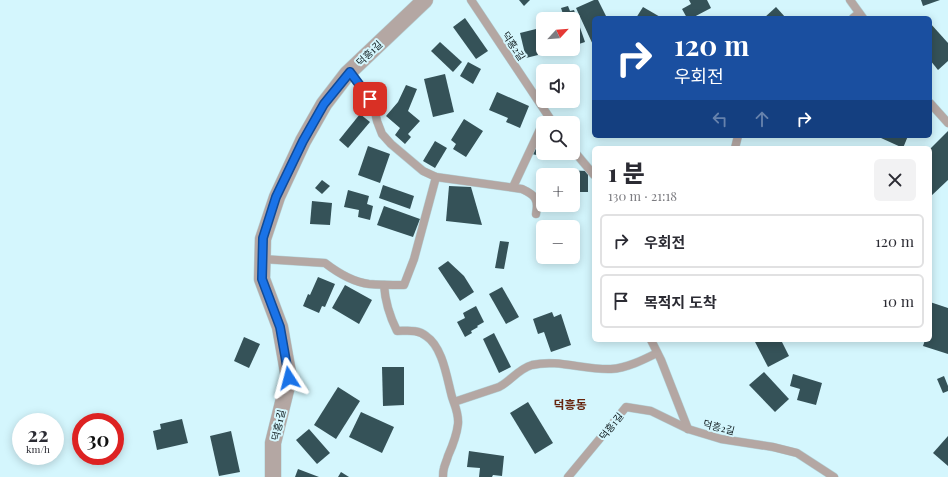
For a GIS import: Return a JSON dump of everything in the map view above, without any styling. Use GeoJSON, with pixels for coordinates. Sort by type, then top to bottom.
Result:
{"type":"FeatureCollection","features":[{"type":"Feature","properties":{"kind":"street","name":"덕흥1길"},"geometry":{"type":"LineString","coordinates":[[273,477],[273,443],[289,378],[280,327],[262,279],[263,238],[276,197],[303,141],[324,104],[350,72],[425,0]]}},
{"type":"Feature","properties":{"kind":"lane","name":"덕흥2길"},"geometry":{"type":"LineString","coordinates":[[471,0],[547,114]]}},
{"type":"Feature","properties":{"kind":"lane"},"geometry":{"type":"LineString","coordinates":[[850,0],[858,16]]}},
{"type":"Feature","properties":{"kind":"lane"},"geometry":{"type":"LineString","coordinates":[[350,72],[370,99],[382,134],[423,171],[436,177],[522,189],[531,193],[536,200],[536,214]]}},
{"type":"Feature","properties":{"kind":"lane"},"geometry":{"type":"LineString","coordinates":[[932,105],[948,122]]}},
{"type":"Feature","properties":{"kind":"lane"},"geometry":{"type":"LineString","coordinates":[[513,187],[536,138]]}},
{"type":"Feature","properties":{"kind":"lane"},"geometry":{"type":"LineString","coordinates":[[580,159],[592,174]]}},
{"type":"Feature","properties":{"kind":"lane"},"geometry":{"type":"LineString","coordinates":[[262,259],[325,263],[348,278],[368,284],[404,285],[414,259],[436,177]]}},
{"type":"Feature","properties":{"kind":"lane"},"geometry":{"type":"LineString","coordinates":[[384,284],[392,323],[397,331],[417,331],[430,338],[442,359],[446,372],[458,413],[458,424],[444,468],[443,477]]}},
{"type":"Feature","properties":{"kind":"lane","name":"덕흥2길"},"geometry":{"type":"LineString","coordinates":[[652,342],[688,429],[721,439],[773,446],[797,453],[834,477]]}},
{"type":"Feature","properties":{"kind":"lane"},"geometry":{"type":"LineString","coordinates":[[454,402],[504,385],[523,369],[543,363],[563,363],[612,369],[636,363],[657,353]]}},
{"type":"Feature","properties":{"kind":"lane","name":"덕흥1길"},"geometry":{"type":"LineString","coordinates":[[568,477],[626,407],[651,411],[688,429]]}},
{"type":"Feature","properties":{"kind":"building"},"geometry":{"type":"Polygon","coordinates":[[[519,0],[530,0],[524,6],[519,0]]]}},
{"type":"Feature","properties":{"kind":"building"},"geometry":{"type":"Polygon","coordinates":[[[594,0],[598,0],[606,16],[592,16],[592,43],[580,17],[580,12],[578,12],[576,8],[594,0]]]}},
{"type":"Feature","properties":{"kind":"building"},"geometry":{"type":"Polygon","coordinates":[[[689,0],[707,0],[711,8],[696,16],[686,16],[682,9],[691,4],[689,0]]]}},
{"type":"Feature","properties":{"kind":"building"},"geometry":{"type":"Polygon","coordinates":[[[921,0],[940,0],[923,6],[921,0]]]}},
{"type":"Feature","properties":{"kind":"building"},"geometry":{"type":"Polygon","coordinates":[[[568,6],[570,11],[574,10],[575,12],[562,12],[561,8],[568,6]]]}},
{"type":"Feature","properties":{"kind":"building"},"geometry":{"type":"Polygon","coordinates":[[[643,7],[659,16],[637,16],[643,7]]]}},
{"type":"Feature","properties":{"kind":"building"},"geometry":{"type":"Polygon","coordinates":[[[776,7],[784,16],[766,16],[776,7]]]}},
{"type":"Feature","properties":{"kind":"building"},"geometry":{"type":"Polygon","coordinates":[[[465,18],[488,51],[476,59],[453,27],[465,18]]]}},
{"type":"Feature","properties":{"kind":"building"},"geometry":{"type":"Polygon","coordinates":[[[932,25],[948,43],[948,61],[938,70],[932,62],[932,25]]]}},
{"type":"Feature","properties":{"kind":"building"},"geometry":{"type":"Polygon","coordinates":[[[580,27],[585,42],[580,44],[580,27]]]}},
{"type":"Feature","properties":{"kind":"building"},"geometry":{"type":"Polygon","coordinates":[[[536,29],[536,56],[526,58],[520,33],[536,29]]]}},
{"type":"Feature","properties":{"kind":"building"},"geometry":{"type":"Polygon","coordinates":[[[440,42],[462,62],[453,72],[431,51],[440,42]]]}},
{"type":"Feature","properties":{"kind":"building"},"geometry":{"type":"Polygon","coordinates":[[[468,62],[481,69],[473,84],[460,76],[468,62]]]}},
{"type":"Feature","properties":{"kind":"building"},"geometry":{"type":"Polygon","coordinates":[[[445,74],[454,112],[433,117],[424,79],[445,74]]]}},
{"type":"Feature","properties":{"kind":"building"},"geometry":{"type":"Polygon","coordinates":[[[406,85],[417,89],[408,111],[420,121],[408,134],[411,137],[405,144],[395,135],[400,128],[386,116],[398,102],[406,85]]]}},
{"type":"Feature","properties":{"kind":"building"},"geometry":{"type":"Polygon","coordinates":[[[497,92],[529,106],[520,128],[506,122],[508,118],[489,110],[497,92]]]}},
{"type":"Feature","properties":{"kind":"building"},"geometry":{"type":"Polygon","coordinates":[[[360,114],[370,122],[348,148],[339,140],[360,114]]]}},
{"type":"Feature","properties":{"kind":"building"},"geometry":{"type":"Polygon","coordinates":[[[464,119],[483,131],[466,157],[453,149],[456,144],[451,140],[464,119]]]}},
{"type":"Feature","properties":{"kind":"building"},"geometry":{"type":"Polygon","coordinates":[[[948,131],[948,180],[932,195],[932,147],[948,131]]]}},
{"type":"Feature","properties":{"kind":"building"},"geometry":{"type":"Polygon","coordinates":[[[881,138],[907,138],[904,146],[899,146],[881,138]]]}},
{"type":"Feature","properties":{"kind":"building"},"geometry":{"type":"Polygon","coordinates":[[[435,141],[447,148],[435,168],[423,161],[435,141]]]}},
{"type":"Feature","properties":{"kind":"building"},"geometry":{"type":"Polygon","coordinates":[[[536,144],[536,155],[532,154],[536,144]]]}},
{"type":"Feature","properties":{"kind":"building"},"geometry":{"type":"Polygon","coordinates":[[[368,146],[390,154],[380,183],[358,175],[368,146]]]}},
{"type":"Feature","properties":{"kind":"building"},"geometry":{"type":"Polygon","coordinates":[[[580,171],[588,171],[588,192],[580,192],[580,171]]]}},
{"type":"Feature","properties":{"kind":"building"},"geometry":{"type":"Polygon","coordinates":[[[322,180],[330,186],[322,194],[315,188],[322,180]]]}},
{"type":"Feature","properties":{"kind":"building"},"geometry":{"type":"Polygon","coordinates":[[[383,185],[414,196],[410,209],[379,198],[383,185]]]}},
{"type":"Feature","properties":{"kind":"building"},"geometry":{"type":"Polygon","coordinates":[[[449,186],[471,187],[482,225],[446,221],[449,186]]]}},
{"type":"Feature","properties":{"kind":"building"},"geometry":{"type":"Polygon","coordinates":[[[348,190],[369,196],[367,204],[373,206],[370,220],[358,217],[359,210],[344,207],[348,190]]]}},
{"type":"Feature","properties":{"kind":"building"},"geometry":{"type":"Polygon","coordinates":[[[312,201],[332,203],[330,225],[310,224],[312,201]]]}},
{"type":"Feature","properties":{"kind":"building"},"geometry":{"type":"Polygon","coordinates":[[[384,206],[420,219],[413,237],[377,225],[384,206]]]}},
{"type":"Feature","properties":{"kind":"building"},"geometry":{"type":"Polygon","coordinates":[[[500,241],[509,242],[504,269],[495,268],[500,241]]]}},
{"type":"Feature","properties":{"kind":"building"},"geometry":{"type":"Polygon","coordinates":[[[448,261],[464,276],[474,292],[460,301],[438,268],[448,261]]]}},
{"type":"Feature","properties":{"kind":"building"},"geometry":{"type":"Polygon","coordinates":[[[318,277],[335,284],[325,307],[322,306],[319,313],[303,306],[318,277]]]}},
{"type":"Feature","properties":{"kind":"building"},"geometry":{"type":"Polygon","coordinates":[[[345,285],[372,300],[359,324],[332,308],[345,285]]]}},
{"type":"Feature","properties":{"kind":"building"},"geometry":{"type":"Polygon","coordinates":[[[502,287],[519,317],[506,324],[489,294],[502,287]]]}},
{"type":"Feature","properties":{"kind":"building"},"geometry":{"type":"Polygon","coordinates":[[[932,303],[948,308],[948,354],[923,346],[924,342],[932,342],[932,303]]]}},
{"type":"Feature","properties":{"kind":"building"},"geometry":{"type":"Polygon","coordinates":[[[476,306],[484,322],[465,337],[457,322],[465,318],[463,313],[476,306]]]}},
{"type":"Feature","properties":{"kind":"building"},"geometry":{"type":"Polygon","coordinates":[[[552,312],[554,317],[561,314],[571,345],[551,352],[544,332],[538,334],[533,319],[552,312]]]}},
{"type":"Feature","properties":{"kind":"building"},"geometry":{"type":"Polygon","coordinates":[[[494,333],[511,367],[499,373],[483,339],[494,333]]]}},
{"type":"Feature","properties":{"kind":"building"},"geometry":{"type":"Polygon","coordinates":[[[244,337],[260,344],[249,368],[234,361],[244,337]]]}},
{"type":"Feature","properties":{"kind":"building"},"geometry":{"type":"Polygon","coordinates":[[[755,342],[782,342],[789,356],[768,367],[755,342]]]}},
{"type":"Feature","properties":{"kind":"building"},"geometry":{"type":"Polygon","coordinates":[[[382,367],[404,367],[404,405],[383,406],[382,367]]]}},
{"type":"Feature","properties":{"kind":"building"},"geometry":{"type":"Polygon","coordinates":[[[764,372],[789,399],[775,412],[749,385],[764,372]]]}},
{"type":"Feature","properties":{"kind":"building"},"geometry":{"type":"Polygon","coordinates":[[[793,374],[822,383],[816,405],[797,400],[800,389],[790,386],[793,374]]]}},
{"type":"Feature","properties":{"kind":"building"},"geometry":{"type":"Polygon","coordinates":[[[944,376],[948,386],[948,391],[943,393],[937,379],[944,376]]]}},
{"type":"Feature","properties":{"kind":"building"},"geometry":{"type":"Polygon","coordinates":[[[338,387],[360,401],[336,439],[314,425],[338,387]]]}},
{"type":"Feature","properties":{"kind":"building"},"geometry":{"type":"Polygon","coordinates":[[[528,402],[553,443],[535,454],[510,413],[528,402]]]}},
{"type":"Feature","properties":{"kind":"building"},"geometry":{"type":"Polygon","coordinates":[[[361,412],[394,427],[382,453],[349,437],[361,412]]]}},
{"type":"Feature","properties":{"kind":"building"},"geometry":{"type":"Polygon","coordinates":[[[182,419],[188,443],[157,450],[153,431],[161,429],[160,424],[182,419]]]}},
{"type":"Feature","properties":{"kind":"building"},"geometry":{"type":"Polygon","coordinates":[[[309,429],[330,453],[317,464],[296,440],[309,429]]]}},
{"type":"Feature","properties":{"kind":"building"},"geometry":{"type":"Polygon","coordinates":[[[231,431],[240,472],[219,476],[210,436],[231,431]]]}},
{"type":"Feature","properties":{"kind":"building"},"geometry":{"type":"Polygon","coordinates":[[[948,436],[948,466],[933,453],[948,436]]]}},
{"type":"Feature","properties":{"kind":"building"},"geometry":{"type":"Polygon","coordinates":[[[469,451],[504,456],[502,476],[493,475],[492,477],[479,477],[480,468],[467,467],[469,451]]]}},
{"type":"Feature","properties":{"kind":"building"},"geometry":{"type":"Polygon","coordinates":[[[298,469],[319,477],[295,477],[298,469]]]}},
{"type":"Feature","properties":{"kind":"building"},"geometry":{"type":"Polygon","coordinates":[[[341,472],[349,477],[338,477],[341,472]]]}},
{"type":"Feature","properties":{"kind":"district","name":"덕흥동"},"geometry":{"type":"Point","coordinates":[570,404]}},
{"type":"Feature","properties":{"kind":"route"},"geometry":{"type":"LineString","coordinates":[[289,378],[280,327],[262,279],[263,238],[276,197],[303,141],[324,104],[347,74],[350,72],[370,99]]}}]}
